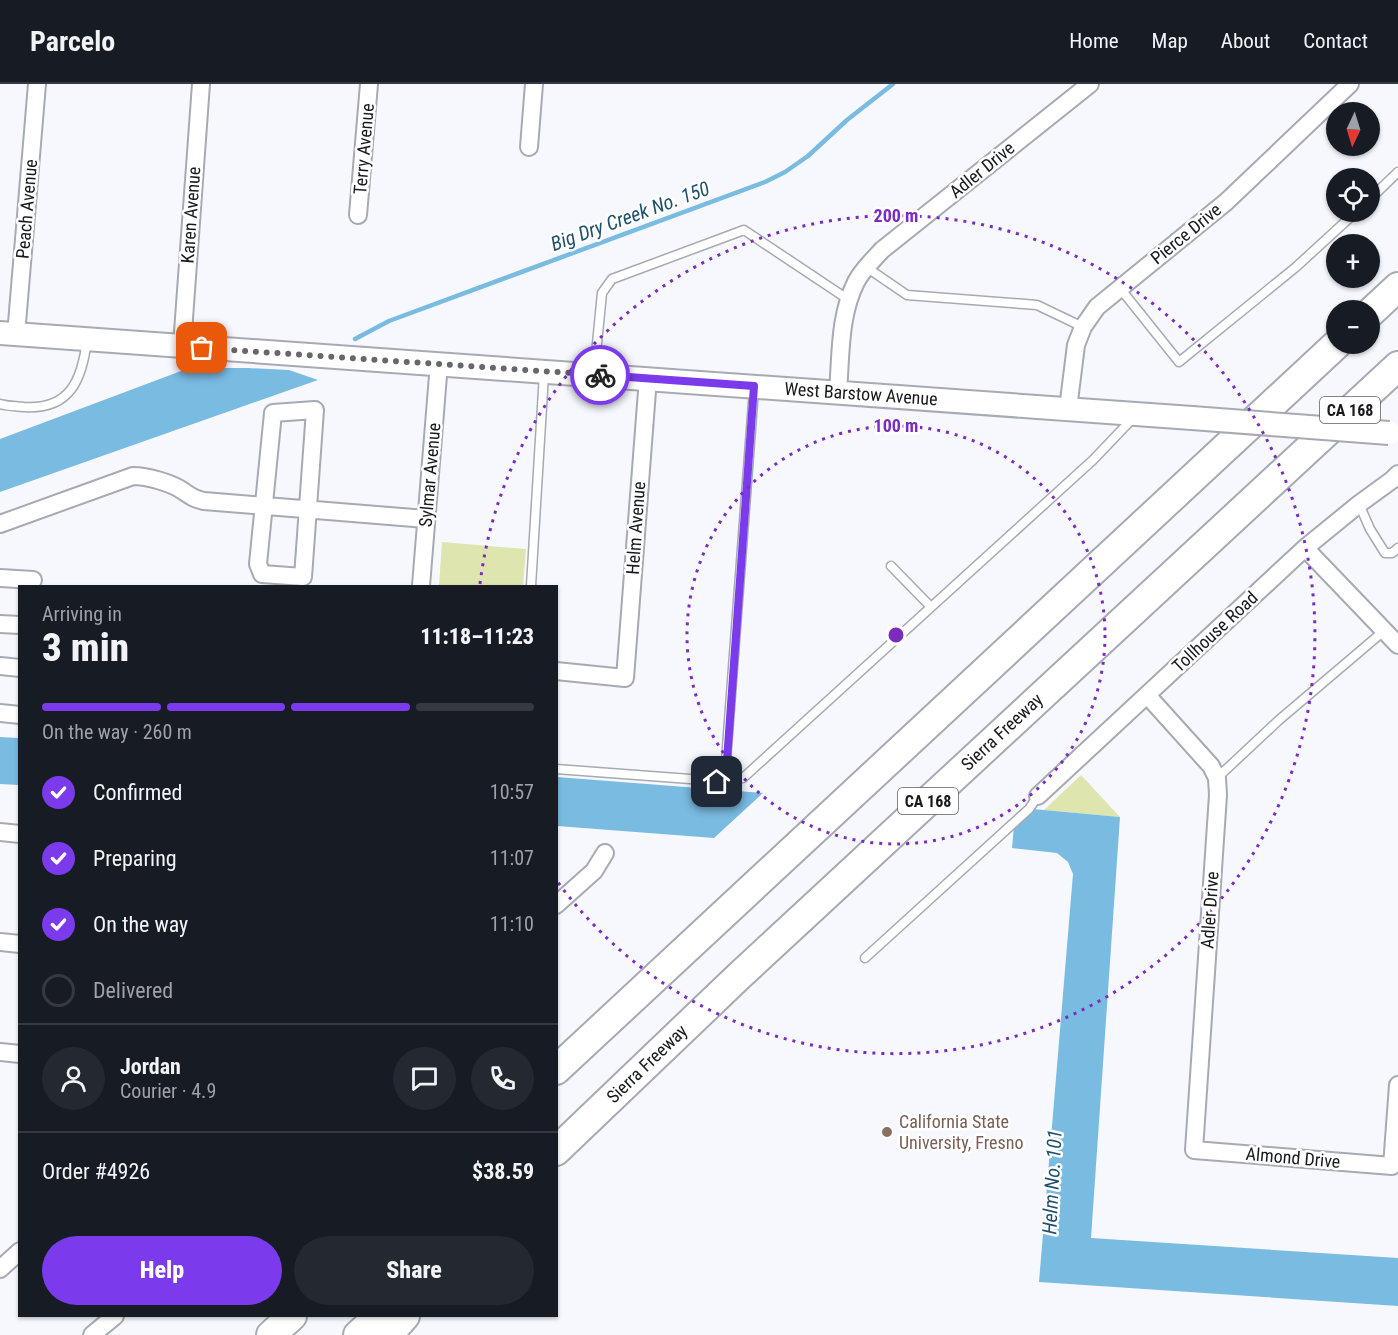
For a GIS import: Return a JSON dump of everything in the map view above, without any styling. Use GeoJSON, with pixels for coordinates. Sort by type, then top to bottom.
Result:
{"type":"FeatureCollection","features":[{"type":"Feature","properties":{"kind":"highway"},"geometry":{"type":"LineString","coordinates":[[1380,304],[1398,287]]}},
{"type":"Feature","properties":{"kind":"highway","name":"CA 168"},"geometry":{"type":"LineString","coordinates":[[558,1068],[1326,354]]}},
{"type":"Feature","properties":{"kind":"highway","name":"Sierra Freeway"},"geometry":{"type":"LineString","coordinates":[[558,1149],[738,977],[1398,366]]}},
{"type":"Feature","properties":{"kind":"highway"},"geometry":{"type":"LineString","coordinates":[[271,1335],[291,1317]]}},
{"type":"Feature","properties":{"kind":"highway"},"geometry":{"type":"LineString","coordinates":[[358,1335],[379,1317]]}},
{"type":"Feature","properties":{"kind":"highway"},"geometry":{"type":"LineString","coordinates":[[388,1335],[404,1317]]}},
{"type":"Feature","properties":{"kind":"main road","name":"West Barstow Avenue"},"geometry":{"type":"LineString","coordinates":[[8,334],[648,378],[1393,434]]}},
{"type":"Feature","properties":{"kind":"street","name":"Peach Avenue"},"geometry":{"type":"LineString","coordinates":[[8,334],[37,84]]}},
{"type":"Feature","properties":{"kind":"street","name":"Karen Avenue"},"geometry":{"type":"LineString","coordinates":[[182,346],[201,84]]}},
{"type":"Feature","properties":{"kind":"street","name":"Terry Avenue"},"geometry":{"type":"LineString","coordinates":[[358,214],[369,84]]}},
{"type":"Feature","properties":{"kind":"street"},"geometry":{"type":"LineString","coordinates":[[529,147],[534,84]]}},
{"type":"Feature","properties":{"kind":"street","name":"Adler Drive"},"geometry":{"type":"LineString","coordinates":[[838,392],[842,331],[856,281],[866,267],[882,250],[1090,84]]}},
{"type":"Feature","properties":{"kind":"street","name":"Pierce Drive"},"geometry":{"type":"LineString","coordinates":[[1068,409],[1076,345],[1083,327],[1097,307],[1227,202],[1350,84]]}},
{"type":"Feature","properties":{"kind":"street","name":"Sylmar Avenue"},"geometry":{"type":"LineString","coordinates":[[421,585],[438,363]]}},
{"type":"Feature","properties":{"kind":"street","name":"Helm Avenue"},"geometry":{"type":"LineString","coordinates":[[558,671],[626,678],[648,378]]}},
{"type":"Feature","properties":{"kind":"street"},"geometry":{"type":"LineString","coordinates":[[315,410],[308,505],[303,577],[262,574],[258,564],[273,413],[315,410]]}},
{"type":"Feature","properties":{"kind":"street"},"geometry":{"type":"LineString","coordinates":[[0,524],[134,476],[145,476],[182,490],[191,498],[204,501],[264,501],[427,514]]}},
{"type":"Feature","properties":{"kind":"street","name":"Tollhouse Road"},"geometry":{"type":"LineString","coordinates":[[1038,796],[1305,548],[1359,504],[1396,481]]}},
{"type":"Feature","properties":{"kind":"street"},"geometry":{"type":"LineString","coordinates":[[1305,548],[1398,645]]}},
{"type":"Feature","properties":{"kind":"street"},"geometry":{"type":"LineString","coordinates":[[0,578],[33,580]]}},
{"type":"Feature","properties":{"kind":"street"},"geometry":{"type":"LineString","coordinates":[[0,624],[18,625]]}},
{"type":"Feature","properties":{"kind":"street"},"geometry":{"type":"LineString","coordinates":[[0,666],[18,668]]}},
{"type":"Feature","properties":{"kind":"street"},"geometry":{"type":"LineString","coordinates":[[1147,695],[1203,756],[1217,778]]}},
{"type":"Feature","properties":{"kind":"street"},"geometry":{"type":"LineString","coordinates":[[0,713],[18,715]]}},
{"type":"Feature","properties":{"kind":"street","name":"Adler Drive"},"geometry":{"type":"LineString","coordinates":[[1194,1150],[1218,795],[1217,778]]}},
{"type":"Feature","properties":{"kind":"street"},"geometry":{"type":"LineString","coordinates":[[0,832],[18,834]]}},
{"type":"Feature","properties":{"kind":"street"},"geometry":{"type":"LineString","coordinates":[[558,902],[594,871],[604,853]]}},
{"type":"Feature","properties":{"kind":"street"},"geometry":{"type":"LineString","coordinates":[[0,942],[18,944]]}},
{"type":"Feature","properties":{"kind":"street"},"geometry":{"type":"LineString","coordinates":[[0,1052],[18,1054]]}},
{"type":"Feature","properties":{"kind":"street","name":"Almond Drive"},"geometry":{"type":"LineString","coordinates":[[1194,1150],[1392,1166],[1398,1085]]}},
{"type":"Feature","properties":{"kind":"street"},"geometry":{"type":"LineString","coordinates":[[0,1269],[18,1253]]}},
{"type":"Feature","properties":{"kind":"street"},"geometry":{"type":"LineString","coordinates":[[92,1335],[114,1317]]}},
{"type":"Feature","properties":{"kind":"lane"},"geometry":{"type":"LineString","coordinates":[[1380,189],[1398,172]]}},
{"type":"Feature","properties":{"kind":"lane"},"geometry":{"type":"LineString","coordinates":[[1119,287],[1179,362],[1296,267],[1345,222]]}},
{"type":"Feature","properties":{"kind":"lane"},"geometry":{"type":"LineString","coordinates":[[594,375],[602,293],[612,279],[744,230],[849,300]]}},
{"type":"Feature","properties":{"kind":"lane"},"geometry":{"type":"LineString","coordinates":[[866,267],[907,295],[1037,305],[1083,327]]}},
{"type":"Feature","properties":{"kind":"lane"},"geometry":{"type":"LineString","coordinates":[[0,404],[37,408],[53,404],[66,396],[79,378],[84,364],[87,340]]}},
{"type":"Feature","properties":{"kind":"lane"},"geometry":{"type":"LineString","coordinates":[[531,585],[544,371]]}},
{"type":"Feature","properties":{"kind":"lane"},"geometry":{"type":"LineString","coordinates":[[558,769],[717,782],[726,774],[754,386]]}},
{"type":"Feature","properties":{"kind":"lane"},"geometry":{"type":"LineString","coordinates":[[743,778],[1093,460],[1137,414]]}},
{"type":"Feature","properties":{"kind":"lane"},"geometry":{"type":"LineString","coordinates":[[1359,504],[1370,529],[1385,553],[1392,553],[1398,548]]}},
{"type":"Feature","properties":{"kind":"lane"},"geometry":{"type":"LineString","coordinates":[[891,566],[931,608]]}},
{"type":"Feature","properties":{"kind":"lane"},"geometry":{"type":"LineString","coordinates":[[1217,778],[1279,720],[1385,630]]}},
{"type":"Feature","properties":{"kind":"lane"},"geometry":{"type":"LineString","coordinates":[[865,958],[1029,809],[1038,796]]}},
{"type":"Feature","properties":{"kind":"green space"},"geometry":{"type":"Polygon","coordinates":[[[442,542],[526,549],[523,585],[439,585],[442,542]]]}},
{"type":"Feature","properties":{"kind":"green space"},"geometry":{"type":"Polygon","coordinates":[[[1081,775],[1120,817],[1044,810],[1081,775]]]}},
{"type":"Feature","properties":{"kind":"water"},"geometry":{"type":"Polygon","coordinates":[[[189,368],[289,370],[318,380],[0,492],[0,439],[189,368]]]}},
{"type":"Feature","properties":{"kind":"water"},"geometry":{"type":"Polygon","coordinates":[[[0,737],[18,738],[18,785],[0,784],[0,737]]]}},
{"type":"Feature","properties":{"kind":"water"},"geometry":{"type":"Polygon","coordinates":[[[558,777],[763,793],[714,838],[558,826],[558,777]]]}},
{"type":"Feature","properties":{"kind":"water","name":"Helm No. 101"},"geometry":{"type":"Polygon","coordinates":[[[1022,808],[1120,817],[1091,1238],[1398,1258],[1398,1306],[1039,1282],[1073,874],[1068,862],[1057,853],[1012,848],[1015,815],[1022,808]]]}},
{"type":"Feature","properties":{"kind":"waterway","name":"Big Dry Creek No. 150"},"geometry":{"type":"LineString","coordinates":[[355,339],[389,321],[765,182],[808,156],[847,120],[893,84]]}},
{"type":"Feature","properties":{"kind":"way so far"},"geometry":{"type":"LineString","coordinates":[[202,348],[600,375]]}},
{"type":"Feature","properties":{"kind":"place","name":"California State University, Fresno"},"geometry":{"type":"Point","coordinates":[887,1132]}},
{"type":"Feature","properties":{"kind":"route"},"geometry":{"type":"LineString","coordinates":[[600,375],[754,386],[726,774],[717,782]]}}]}
